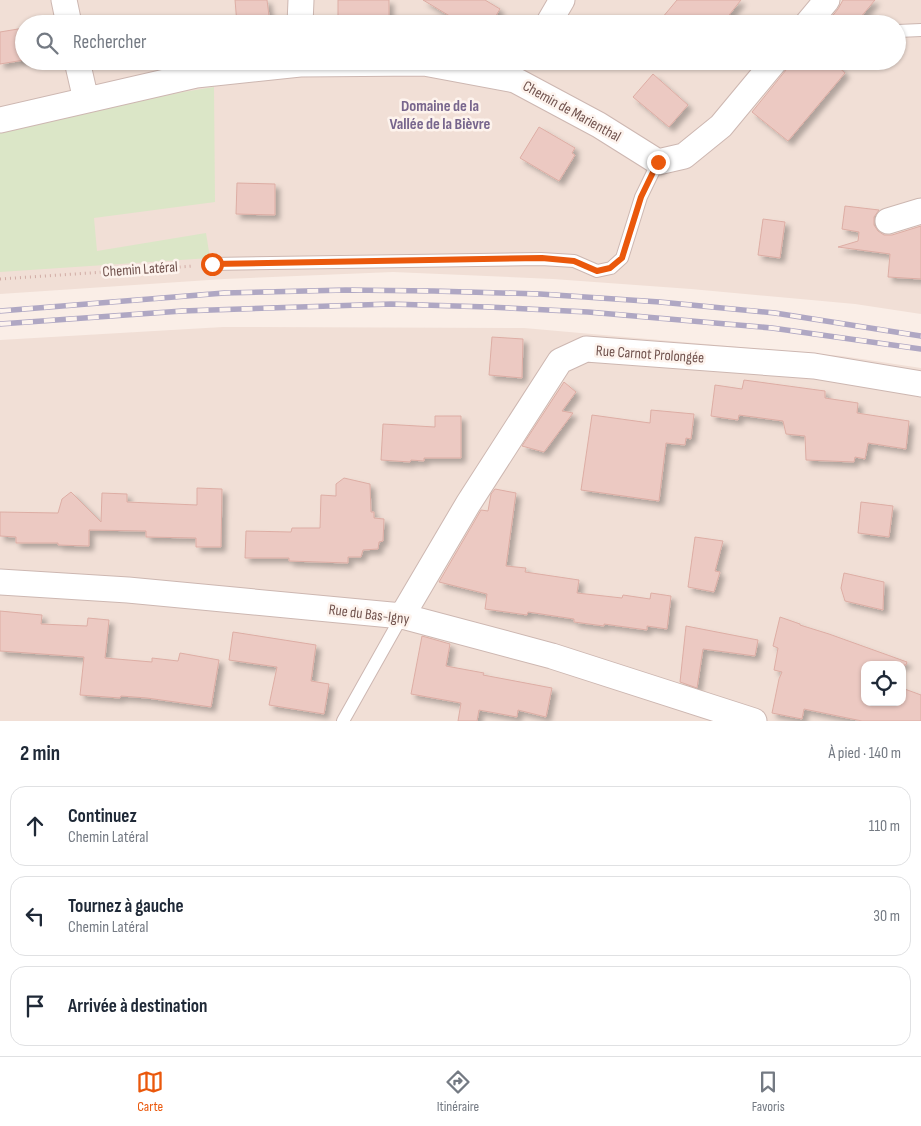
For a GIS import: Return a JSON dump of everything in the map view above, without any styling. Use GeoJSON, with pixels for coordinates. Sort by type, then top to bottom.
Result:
{"type":"FeatureCollection","features":[{"type":"Feature","properties":{"kind":"street"},"geometry":{"type":"LineString","coordinates":[[64,0],[67,15]]}},
{"type":"Feature","properties":{"kind":"street"},"geometry":{"type":"LineString","coordinates":[[300,15],[301,0]]}},
{"type":"Feature","properties":{"kind":"street"},"geometry":{"type":"LineString","coordinates":[[553,15],[562,0]]}},
{"type":"Feature","properties":{"kind":"street"},"geometry":{"type":"LineString","coordinates":[[814,15],[827,0]]}},
{"type":"Feature","properties":{"kind":"street"},"geometry":{"type":"LineString","coordinates":[[79,70],[86,100]]}},
{"type":"Feature","properties":{"kind":"street","name":"Chemin de Marienthal"},"geometry":{"type":"LineString","coordinates":[[0,120],[196,75],[239,70]]}},
{"type":"Feature","properties":{"kind":"street","name":"Chemin de Marienthal"},"geometry":{"type":"LineString","coordinates":[[520,70],[658,162]]}},
{"type":"Feature","properties":{"kind":"street"},"geometry":{"type":"LineString","coordinates":[[658,162],[684,156],[722,126],[768,70]]}},
{"type":"Feature","properties":{"kind":"street"},"geometry":{"type":"LineString","coordinates":[[888,221],[921,211]]}},
{"type":"Feature","properties":{"kind":"street","name":"Rue Carnot Prolongée"},"geometry":{"type":"LineString","coordinates":[[402,616],[468,504],[560,361],[586,349],[814,366],[921,384]]}},
{"type":"Feature","properties":{"kind":"street","name":"Rue du Bas-Igny"},"geometry":{"type":"LineString","coordinates":[[0,582],[128,590],[402,616],[552,656],[674,694],[740,719]]}},
{"type":"Feature","properties":{"kind":"lane"},"geometry":{"type":"LineString","coordinates":[[906,31],[921,30]]}},
{"type":"Feature","properties":{"kind":"lane"},"geometry":{"type":"LineString","coordinates":[[212,264],[542,258],[574,261],[597,271],[610,268],[622,258],[641,197],[658,162]]}},
{"type":"Feature","properties":{"kind":"lane"},"geometry":{"type":"LineString","coordinates":[[343,721],[402,616]]}},
{"type":"Feature","properties":{"kind":"path","name":"Chemin Latéral"},"geometry":{"type":"LineString","coordinates":[[0,279],[212,264]]}},
{"type":"Feature","properties":{"kind":"shaded area"},"geometry":{"type":"Polygon","coordinates":[[[0,0],[921,0],[921,314],[855,304],[553,279],[393,272],[224,279],[0,294],[0,0]]]}},
{"type":"Feature","properties":{"kind":"shaded area"},"geometry":{"type":"Polygon","coordinates":[[[223,327],[524,328],[842,356],[921,368],[921,721],[0,721],[0,340],[223,327]]]}},
{"type":"Feature","properties":{"kind":"green space"},"geometry":{"type":"Polygon","coordinates":[[[214,87],[215,202],[94,218],[97,251],[206,233],[210,258],[0,272],[0,130],[214,87]]]}},
{"type":"Feature","properties":{"kind":"building"},"geometry":{"type":"Polygon","coordinates":[[[235,0],[267,0],[269,15],[236,15],[235,0]]]}},
{"type":"Feature","properties":{"kind":"building"},"geometry":{"type":"Polygon","coordinates":[[[338,0],[389,0],[389,15],[338,15],[338,0]]]}},
{"type":"Feature","properties":{"kind":"building"},"geometry":{"type":"Polygon","coordinates":[[[423,0],[485,0],[500,9],[496,15],[448,15],[423,0]]]}},
{"type":"Feature","properties":{"kind":"building"},"geometry":{"type":"Polygon","coordinates":[[[677,0],[741,0],[729,15],[664,15],[677,0]]]}},
{"type":"Feature","properties":{"kind":"building"},"geometry":{"type":"Polygon","coordinates":[[[843,0],[875,0],[862,15],[833,15],[843,0]]]}},
{"type":"Feature","properties":{"kind":"building"},"geometry":{"type":"Polygon","coordinates":[[[15,30],[15,62],[0,64],[0,32],[15,30]]]}},
{"type":"Feature","properties":{"kind":"building"},"geometry":{"type":"Polygon","coordinates":[[[786,70],[842,70],[845,73],[788,141],[752,112],[786,70]]]}},
{"type":"Feature","properties":{"kind":"building"},"geometry":{"type":"Polygon","coordinates":[[[653,74],[688,105],[669,127],[633,97],[653,74]]]}},
{"type":"Feature","properties":{"kind":"building"},"geometry":{"type":"Polygon","coordinates":[[[539,127],[575,148],[572,153],[575,155],[559,181],[520,158],[539,127]]]}},
{"type":"Feature","properties":{"kind":"building"},"geometry":{"type":"Polygon","coordinates":[[[237,183],[275,184],[275,215],[236,214],[237,183]]]}},
{"type":"Feature","properties":{"kind":"building"},"geometry":{"type":"Polygon","coordinates":[[[845,206],[879,210],[874,217],[874,225],[884,235],[892,235],[921,226],[921,279],[888,277],[890,254],[838,247],[858,241],[859,232],[842,229],[845,206]]]}},
{"type":"Feature","properties":{"kind":"building"},"geometry":{"type":"Polygon","coordinates":[[[763,219],[785,222],[780,258],[758,255],[763,219]]]}},
{"type":"Feature","properties":{"kind":"building"},"geometry":{"type":"Polygon","coordinates":[[[492,337],[523,339],[522,378],[489,375],[492,337]]]}},
{"type":"Feature","properties":{"kind":"building"},"geometry":{"type":"Polygon","coordinates":[[[744,380],[825,391],[825,398],[858,403],[857,413],[909,421],[906,449],[868,443],[865,459],[855,457],[854,462],[806,460],[805,436],[786,434],[783,421],[739,415],[738,420],[711,416],[715,385],[742,389],[744,380]]]}},
{"type":"Feature","properties":{"kind":"building"},"geometry":{"type":"Polygon","coordinates":[[[564,382],[576,392],[562,411],[573,413],[544,452],[522,446],[564,382]]]}},
{"type":"Feature","properties":{"kind":"building"},"geometry":{"type":"Polygon","coordinates":[[[651,410],[694,414],[691,439],[686,438],[685,445],[666,443],[659,501],[581,490],[592,415],[650,423],[651,410]]]}},
{"type":"Feature","properties":{"kind":"building"},"geometry":{"type":"Polygon","coordinates":[[[435,416],[461,416],[461,458],[424,458],[424,461],[411,460],[410,462],[381,460],[383,424],[435,427],[435,416]]]}},
{"type":"Feature","properties":{"kind":"building"},"geometry":{"type":"Polygon","coordinates":[[[344,478],[370,484],[371,512],[374,512],[374,518],[384,519],[383,541],[379,542],[378,549],[363,550],[361,557],[348,557],[348,563],[289,561],[289,558],[245,558],[246,531],[291,532],[292,528],[320,528],[321,495],[336,496],[336,484],[344,478]]]}},
{"type":"Feature","properties":{"kind":"building"},"geometry":{"type":"Polygon","coordinates":[[[197,488],[222,489],[221,547],[196,547],[196,538],[146,537],[146,531],[89,530],[89,546],[58,545],[58,543],[16,543],[16,537],[0,536],[0,512],[58,513],[62,499],[71,492],[101,522],[102,493],[127,494],[127,502],[197,505],[197,488]]]}},
{"type":"Feature","properties":{"kind":"building"},"geometry":{"type":"Polygon","coordinates":[[[495,489],[516,493],[506,566],[526,568],[525,572],[579,580],[577,593],[622,598],[623,595],[650,599],[651,593],[671,596],[667,629],[647,626],[647,630],[604,624],[604,626],[574,622],[574,619],[528,612],[527,615],[485,609],[487,594],[439,582],[481,510],[488,511],[491,494],[495,489]]]}},
{"type":"Feature","properties":{"kind":"building"},"geometry":{"type":"Polygon","coordinates":[[[861,502],[893,506],[889,537],[858,533],[861,502]]]}},
{"type":"Feature","properties":{"kind":"building"},"geometry":{"type":"Polygon","coordinates":[[[695,537],[723,541],[715,571],[720,572],[714,592],[688,587],[695,537]]]}},
{"type":"Feature","properties":{"kind":"building"},"geometry":{"type":"Polygon","coordinates":[[[844,573],[884,582],[883,610],[845,601],[841,588],[844,573]]]}},
{"type":"Feature","properties":{"kind":"building"},"geometry":{"type":"Polygon","coordinates":[[[0,611],[42,615],[41,624],[87,626],[88,618],[109,620],[105,658],[152,662],[152,658],[178,661],[180,653],[219,660],[211,707],[147,698],[80,695],[84,657],[0,651],[0,611]]]}},
{"type":"Feature","properties":{"kind":"building"},"geometry":{"type":"Polygon","coordinates":[[[780,617],[904,661],[861,661],[861,706],[906,706],[906,689],[921,695],[921,721],[862,721],[804,709],[802,719],[772,713],[782,672],[774,670],[778,648],[773,646],[780,617]]]}},
{"type":"Feature","properties":{"kind":"building"},"geometry":{"type":"Polygon","coordinates":[[[686,626],[758,640],[755,656],[703,649],[697,688],[680,682],[686,626]]]}},
{"type":"Feature","properties":{"kind":"building"},"geometry":{"type":"Polygon","coordinates":[[[233,632],[316,645],[311,681],[329,684],[324,714],[269,705],[277,667],[229,660],[233,632]]]}},
{"type":"Feature","properties":{"kind":"building"},"geometry":{"type":"Polygon","coordinates":[[[422,636],[450,644],[446,666],[552,688],[546,717],[518,710],[517,717],[479,710],[477,721],[458,721],[461,703],[411,694],[422,636]]]}},
{"type":"Feature","properties":{"kind":"railway"},"geometry":{"type":"LineString","coordinates":[[0,311],[224,293],[346,290],[434,291],[540,294],[660,302],[775,313],[921,336]]}},
{"type":"Feature","properties":{"kind":"railway"},"geometry":{"type":"LineString","coordinates":[[0,324],[182,311],[391,304],[588,312],[772,328],[921,349]]}},
{"type":"Feature","properties":{"kind":"district","name":"Domaine de la Vallée de la Bièvre"},"geometry":{"type":"Point","coordinates":[440,114]}},
{"type":"Feature","properties":{"kind":"route"},"geometry":{"type":"LineString","coordinates":[[212,264],[542,258],[574,261],[597,271],[610,268],[622,258],[641,197],[658,162]]}}]}
